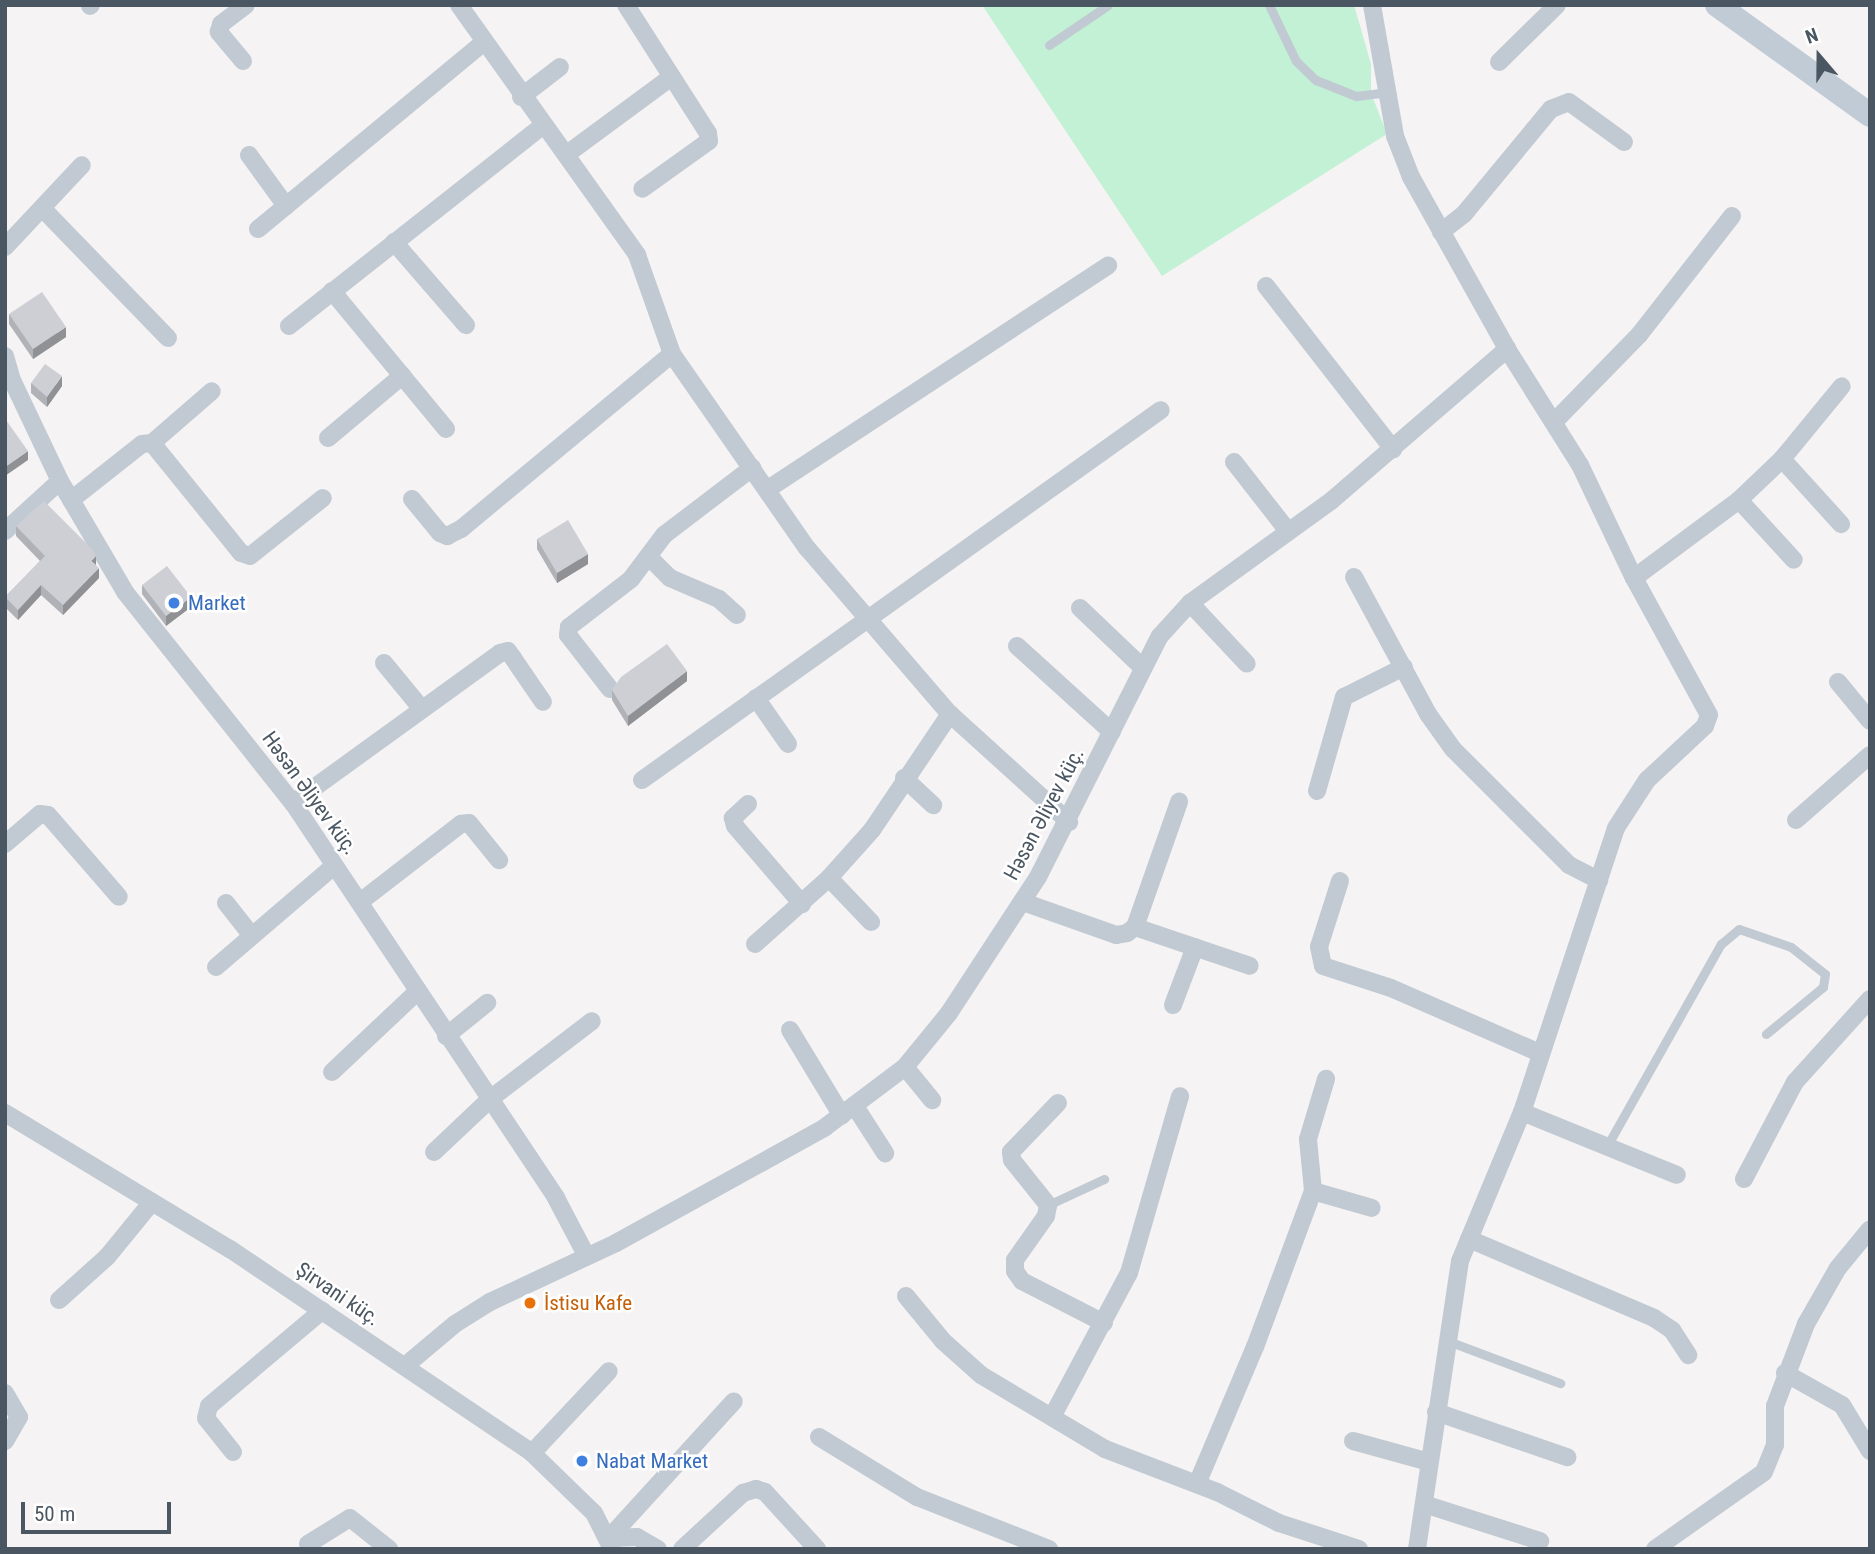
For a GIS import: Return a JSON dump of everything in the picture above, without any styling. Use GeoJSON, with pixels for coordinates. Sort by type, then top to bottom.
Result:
{"type":"FeatureCollection","features":[{"type":"Feature","properties":{"kind":"street"},"geometry":{"type":"LineString","coordinates":[[243,61],[219,32],[221,24],[246,5]]}},
{"type":"Feature","properties":{"kind":"street"},"geometry":{"type":"LineString","coordinates":[[458,5],[542,126],[567,154],[645,270],[672,354],[807,548],[866,621],[950,714],[1069,822]]}},
{"type":"Feature","properties":{"kind":"street"},"geometry":{"type":"LineString","coordinates":[[626,5],[709,141],[642,189]]}},
{"type":"Feature","properties":{"kind":"street"},"geometry":{"type":"LineString","coordinates":[[1372,5],[1402,156],[1507,349],[1580,465],[1634,578],[1709,715],[1705,726],[1647,780],[1629,806],[1599,880],[1522,1112],[1469,1239],[1446,1340],[1417,1549]]}},
{"type":"Feature","properties":{"kind":"street"},"geometry":{"type":"LineString","coordinates":[[1499,62],[1557,5]]}},
{"type":"Feature","properties":{"kind":"street"},"geometry":{"type":"LineString","coordinates":[[1717,5],[1870,115]]}},
{"type":"Feature","properties":{"kind":"street"},"geometry":{"type":"LineString","coordinates":[[258,229],[483,43]]}},
{"type":"Feature","properties":{"kind":"street"},"geometry":{"type":"LineString","coordinates":[[522,97],[560,67]]}},
{"type":"Feature","properties":{"kind":"street"},"geometry":{"type":"LineString","coordinates":[[567,154],[670,78]]}},
{"type":"Feature","properties":{"kind":"street"},"geometry":{"type":"LineString","coordinates":[[1441,232],[1464,214],[1551,109],[1569,102],[1624,142]]}},
{"type":"Feature","properties":{"kind":"street"},"geometry":{"type":"LineString","coordinates":[[289,326],[542,126]]}},
{"type":"Feature","properties":{"kind":"street"},"geometry":{"type":"LineString","coordinates":[[249,155],[286,206]]}},
{"type":"Feature","properties":{"kind":"street"},"geometry":{"type":"LineString","coordinates":[[5,247],[82,165]]}},
{"type":"Feature","properties":{"kind":"street"},"geometry":{"type":"LineString","coordinates":[[42,208],[168,338]]}},
{"type":"Feature","properties":{"kind":"street"},"geometry":{"type":"LineString","coordinates":[[1554,422],[1639,335],[1732,216]]}},
{"type":"Feature","properties":{"kind":"street"},"geometry":{"type":"LineString","coordinates":[[394,242],[466,325]]}},
{"type":"Feature","properties":{"kind":"street"},"geometry":{"type":"LineString","coordinates":[[768,489],[1108,266]]}},
{"type":"Feature","properties":{"kind":"street"},"geometry":{"type":"LineString","coordinates":[[1266,286],[1393,449]]}},
{"type":"Feature","properties":{"kind":"street"},"geometry":{"type":"LineString","coordinates":[[332,291],[446,429]]}},
{"type":"Feature","properties":{"kind":"street","name":"Həsən Əliyev küç."},"geometry":{"type":"LineString","coordinates":[[405,1366],[455,1324],[490,1302],[586,1255],[849,1112],[905,1067],[1023,902],[1069,822],[1160,636],[1190,603],[1393,449],[1507,349]]}},
{"type":"Feature","properties":{"kind":"street"},"geometry":{"type":"LineString","coordinates":[[412,499],[440,533],[447,536],[461,529],[672,354]]}},
{"type":"Feature","properties":{"kind":"street","name":"Həsən Əliyev küç."},"geometry":{"type":"LineString","coordinates":[[5,356],[12,380],[60,481],[125,592],[293,803],[446,1036],[491,1099],[574,1228],[586,1255]]}},
{"type":"Feature","properties":{"kind":"street"},"geometry":{"type":"LineString","coordinates":[[328,438],[402,376]]}},
{"type":"Feature","properties":{"kind":"street"},"geometry":{"type":"LineString","coordinates":[[1634,578],[1739,500],[1782,460],[1842,386]]}},
{"type":"Feature","properties":{"kind":"street"},"geometry":{"type":"LineString","coordinates":[[71,500],[142,444],[152,443],[212,391]]}},
{"type":"Feature","properties":{"kind":"street"},"geometry":{"type":"LineString","coordinates":[[642,780],[1161,410]]}},
{"type":"Feature","properties":{"kind":"street"},"geometry":{"type":"LineString","coordinates":[[152,443],[241,553],[250,556],[323,498]]}},
{"type":"Feature","properties":{"kind":"street"},"geometry":{"type":"LineString","coordinates":[[1782,460],[1841,524]]}},
{"type":"Feature","properties":{"kind":"street"},"geometry":{"type":"LineString","coordinates":[[1234,462],[1288,531]]}},
{"type":"Feature","properties":{"kind":"street"},"geometry":{"type":"LineString","coordinates":[[610,689],[568,635],[569,627],[618,591],[650,558],[664,535],[752,468]]}},
{"type":"Feature","properties":{"kind":"street"},"geometry":{"type":"LineString","coordinates":[[5,531],[60,481]]}},
{"type":"Feature","properties":{"kind":"street"},"geometry":{"type":"LineString","coordinates":[[1739,500],[1794,560]]}},
{"type":"Feature","properties":{"kind":"street"},"geometry":{"type":"LineString","coordinates":[[650,558],[670,578],[719,598],[737,615]]}},
{"type":"Feature","properties":{"kind":"street"},"geometry":{"type":"LineString","coordinates":[[1354,577],[1453,749],[1569,865],[1599,880]]}},
{"type":"Feature","properties":{"kind":"street"},"geometry":{"type":"LineString","coordinates":[[1190,603],[1247,664]]}},
{"type":"Feature","properties":{"kind":"street"},"geometry":{"type":"LineString","coordinates":[[1080,608],[1143,668]]}},
{"type":"Feature","properties":{"kind":"street"},"geometry":{"type":"LineString","coordinates":[[1017,646],[1112,732]]}},
{"type":"Feature","properties":{"kind":"street"},"geometry":{"type":"LineString","coordinates":[[293,803],[421,708],[508,652],[543,702]]}},
{"type":"Feature","properties":{"kind":"street"},"geometry":{"type":"LineString","coordinates":[[384,663],[421,708]]}},
{"type":"Feature","properties":{"kind":"street"},"geometry":{"type":"LineString","coordinates":[[1317,791],[1344,696],[1404,667]]}},
{"type":"Feature","properties":{"kind":"street"},"geometry":{"type":"LineString","coordinates":[[1838,682],[1870,721]]}},
{"type":"Feature","properties":{"kind":"street"},"geometry":{"type":"LineString","coordinates":[[757,698],[788,744]]}},
{"type":"Feature","properties":{"kind":"street"},"geometry":{"type":"LineString","coordinates":[[755,944],[829,878],[872,830],[904,778],[950,714]]}},
{"type":"Feature","properties":{"kind":"street"},"geometry":{"type":"LineString","coordinates":[[1796,820],[1870,755]]}},
{"type":"Feature","properties":{"kind":"street"},"geometry":{"type":"LineString","coordinates":[[904,778],[933,805]]}},
{"type":"Feature","properties":{"kind":"street"},"geometry":{"type":"LineString","coordinates":[[1135,927],[1179,802]]}},
{"type":"Feature","properties":{"kind":"street"},"geometry":{"type":"LineString","coordinates":[[748,804],[733,818],[735,826],[802,904]]}},
{"type":"Feature","properties":{"kind":"street"},"geometry":{"type":"LineString","coordinates":[[5,844],[40,814],[48,815],[119,897]]}},
{"type":"Feature","properties":{"kind":"street"},"geometry":{"type":"LineString","coordinates":[[359,902],[461,824],[469,823],[499,860]]}},
{"type":"Feature","properties":{"kind":"street"},"geometry":{"type":"LineString","coordinates":[[216,967],[334,866]]}},
{"type":"Feature","properties":{"kind":"street"},"geometry":{"type":"LineString","coordinates":[[829,878],[871,922]]}},
{"type":"Feature","properties":{"kind":"street"},"geometry":{"type":"LineString","coordinates":[[1340,881],[1319,947],[1323,966],[1391,988],[1540,1053]]}},
{"type":"Feature","properties":{"kind":"street"},"geometry":{"type":"LineString","coordinates":[[1023,902],[1116,935],[1135,927],[1250,966]]}},
{"type":"Feature","properties":{"kind":"street"},"geometry":{"type":"LineString","coordinates":[[226,903],[253,936]]}},
{"type":"Feature","properties":{"kind":"street"},"geometry":{"type":"LineString","coordinates":[[1173,1004],[1195,947]]}},
{"type":"Feature","properties":{"kind":"street"},"geometry":{"type":"LineString","coordinates":[[332,1072],[417,992]]}},
{"type":"Feature","properties":{"kind":"street"},"geometry":{"type":"LineString","coordinates":[[1744,1179],[1795,1082],[1870,999]]}},
{"type":"Feature","properties":{"kind":"street"},"geometry":{"type":"LineString","coordinates":[[446,1036],[487,1003]]}},
{"type":"Feature","properties":{"kind":"street"},"geometry":{"type":"LineString","coordinates":[[434,1153],[491,1099],[592,1021]]}},
{"type":"Feature","properties":{"kind":"street"},"geometry":{"type":"LineString","coordinates":[[790,1030],[849,1112],[885,1153]]}},
{"type":"Feature","properties":{"kind":"street"},"geometry":{"type":"LineString","coordinates":[[905,1067],[932,1100]]}},
{"type":"Feature","properties":{"kind":"street"},"geometry":{"type":"LineString","coordinates":[[1197,1484],[1255,1347],[1313,1191],[1308,1139],[1326,1079]]}},
{"type":"Feature","properties":{"kind":"street"},"geometry":{"type":"LineString","coordinates":[[1052,1417],[1129,1273],[1180,1096]]}},
{"type":"Feature","properties":{"kind":"street"},"geometry":{"type":"LineString","coordinates":[[1058,1103],[1011,1152],[1012,1160],[1048,1205],[1046,1216],[1015,1260],[1014,1270],[1022,1281],[1104,1323]]}},
{"type":"Feature","properties":{"kind":"street"},"geometry":{"type":"LineString","coordinates":[[1522,1112],[1677,1175]]}},
{"type":"Feature","properties":{"kind":"street","name":"Şirvani küç."},"geometry":{"type":"LineString","coordinates":[[5,1113],[152,1202],[322,1311],[532,1453],[569,1484],[611,1543]]}},
{"type":"Feature","properties":{"kind":"street"},"geometry":{"type":"LineString","coordinates":[[1313,1191],[1372,1208]]}},
{"type":"Feature","properties":{"kind":"street"},"geometry":{"type":"LineString","coordinates":[[59,1300],[107,1257],[152,1202]]}},
{"type":"Feature","properties":{"kind":"street"},"geometry":{"type":"LineString","coordinates":[[1654,1549],[1764,1472],[1775,1445],[1775,1406],[1785,1373],[1823,1291],[1870,1229]]}},
{"type":"Feature","properties":{"kind":"street"},"geometry":{"type":"LineString","coordinates":[[1469,1239],[1654,1318],[1672,1330],[1688,1355]]}},
{"type":"Feature","properties":{"kind":"street"},"geometry":{"type":"LineString","coordinates":[[906,1296],[943,1341],[981,1375],[1115,1454],[1197,1484],[1279,1523],[1359,1549]]}},
{"type":"Feature","properties":{"kind":"street"},"geometry":{"type":"LineString","coordinates":[[233,1452],[206,1418],[209,1406],[322,1311]]}},
{"type":"Feature","properties":{"kind":"street"},"geometry":{"type":"LineString","coordinates":[[532,1453],[609,1371]]}},
{"type":"Feature","properties":{"kind":"street"},"geometry":{"type":"LineString","coordinates":[[1785,1373],[1842,1405],[1870,1451]]}},
{"type":"Feature","properties":{"kind":"street"},"geometry":{"type":"LineString","coordinates":[[5,1393],[19,1417],[5,1441]]}},
{"type":"Feature","properties":{"kind":"street"},"geometry":{"type":"LineString","coordinates":[[611,1543],[734,1401]]}},
{"type":"Feature","properties":{"kind":"street"},"geometry":{"type":"LineString","coordinates":[[1436,1412],[1567,1457]]}},
{"type":"Feature","properties":{"kind":"street"},"geometry":{"type":"LineString","coordinates":[[819,1437],[917,1497],[1049,1549]]}},
{"type":"Feature","properties":{"kind":"street"},"geometry":{"type":"LineString","coordinates":[[1353,1441],[1429,1462]]}},
{"type":"Feature","properties":{"kind":"street"},"geometry":{"type":"LineString","coordinates":[[682,1549],[743,1493],[756,1489],[765,1492],[817,1549]]}},
{"type":"Feature","properties":{"kind":"street"},"geometry":{"type":"LineString","coordinates":[[1424,1504],[1540,1541]]}},
{"type":"Feature","properties":{"kind":"street"},"geometry":{"type":"LineString","coordinates":[[308,1544],[350,1518],[389,1549]]}},
{"type":"Feature","properties":{"kind":"street"},"geometry":{"type":"LineString","coordinates":[[611,1543],[637,1537],[658,1549]]}},
{"type":"Feature","properties":{"kind":"lane"},"geometry":{"type":"LineString","coordinates":[[1049,45],[1108,5]]}},
{"type":"Feature","properties":{"kind":"lane"},"geometry":{"type":"LineString","coordinates":[[1269,5],[1296,61],[1316,80],[1356,96],[1390,92]]}},
{"type":"Feature","properties":{"kind":"lane"},"geometry":{"type":"LineString","coordinates":[[1607,1146],[1721,944],[1739,929],[1791,947],[1825,974],[1823,987],[1766,1034]]}},
{"type":"Feature","properties":{"kind":"lane"},"geometry":{"type":"LineString","coordinates":[[1048,1205],[1104,1179]]}},
{"type":"Feature","properties":{"kind":"lane"},"geometry":{"type":"LineString","coordinates":[[1446,1340],[1560,1383]]}},
{"type":"Feature","properties":{"kind":"green space"},"geometry":{"type":"Polygon","coordinates":[[[982,5],[1354,5],[1371,64],[1371,93],[1387,134],[1162,276],[982,5]]]}},
{"type":"Feature","properties":{"kind":"building"},"geometry":{"type":"Polygon","coordinates":[[[42,292],[66,327],[33,349],[9,314],[42,292]]]}},
{"type":"Feature","properties":{"kind":"building"},"geometry":{"type":"Polygon","coordinates":[[[45,364],[62,376],[47,397],[31,383],[45,364]]]}},
{"type":"Feature","properties":{"kind":"building"},"geometry":{"type":"Polygon","coordinates":[[[5,421],[28,451],[5,467],[5,421]]]}},
{"type":"Feature","properties":{"kind":"building"},"geometry":{"type":"Polygon","coordinates":[[[44,501],[92,549],[96,556],[91,561],[99,568],[63,605],[41,585],[18,610],[5,597],[45,556],[16,526],[44,501]]]}},
{"type":"Feature","properties":{"kind":"building"},"geometry":{"type":"Polygon","coordinates":[[[568,520],[588,554],[557,573],[537,539],[568,520]]]}},
{"type":"Feature","properties":{"kind":"building"},"geometry":{"type":"Polygon","coordinates":[[[167,566],[191,597],[166,616],[142,585],[167,566]]]}},
{"type":"Feature","properties":{"kind":"building"},"geometry":{"type":"Polygon","coordinates":[[[667,644],[687,671],[628,716],[612,690],[621,677],[667,644]]]}},
{"type":"Feature","properties":{"kind":"place","name":"Market"},"geometry":{"type":"Point","coordinates":[174,603]}},
{"type":"Feature","properties":{"kind":"place","name":"İstisu Kafe"},"geometry":{"type":"Point","coordinates":[530,1303]}},
{"type":"Feature","properties":{"kind":"place","name":"Nabat Market"},"geometry":{"type":"Point","coordinates":[582,1461]}}]}
